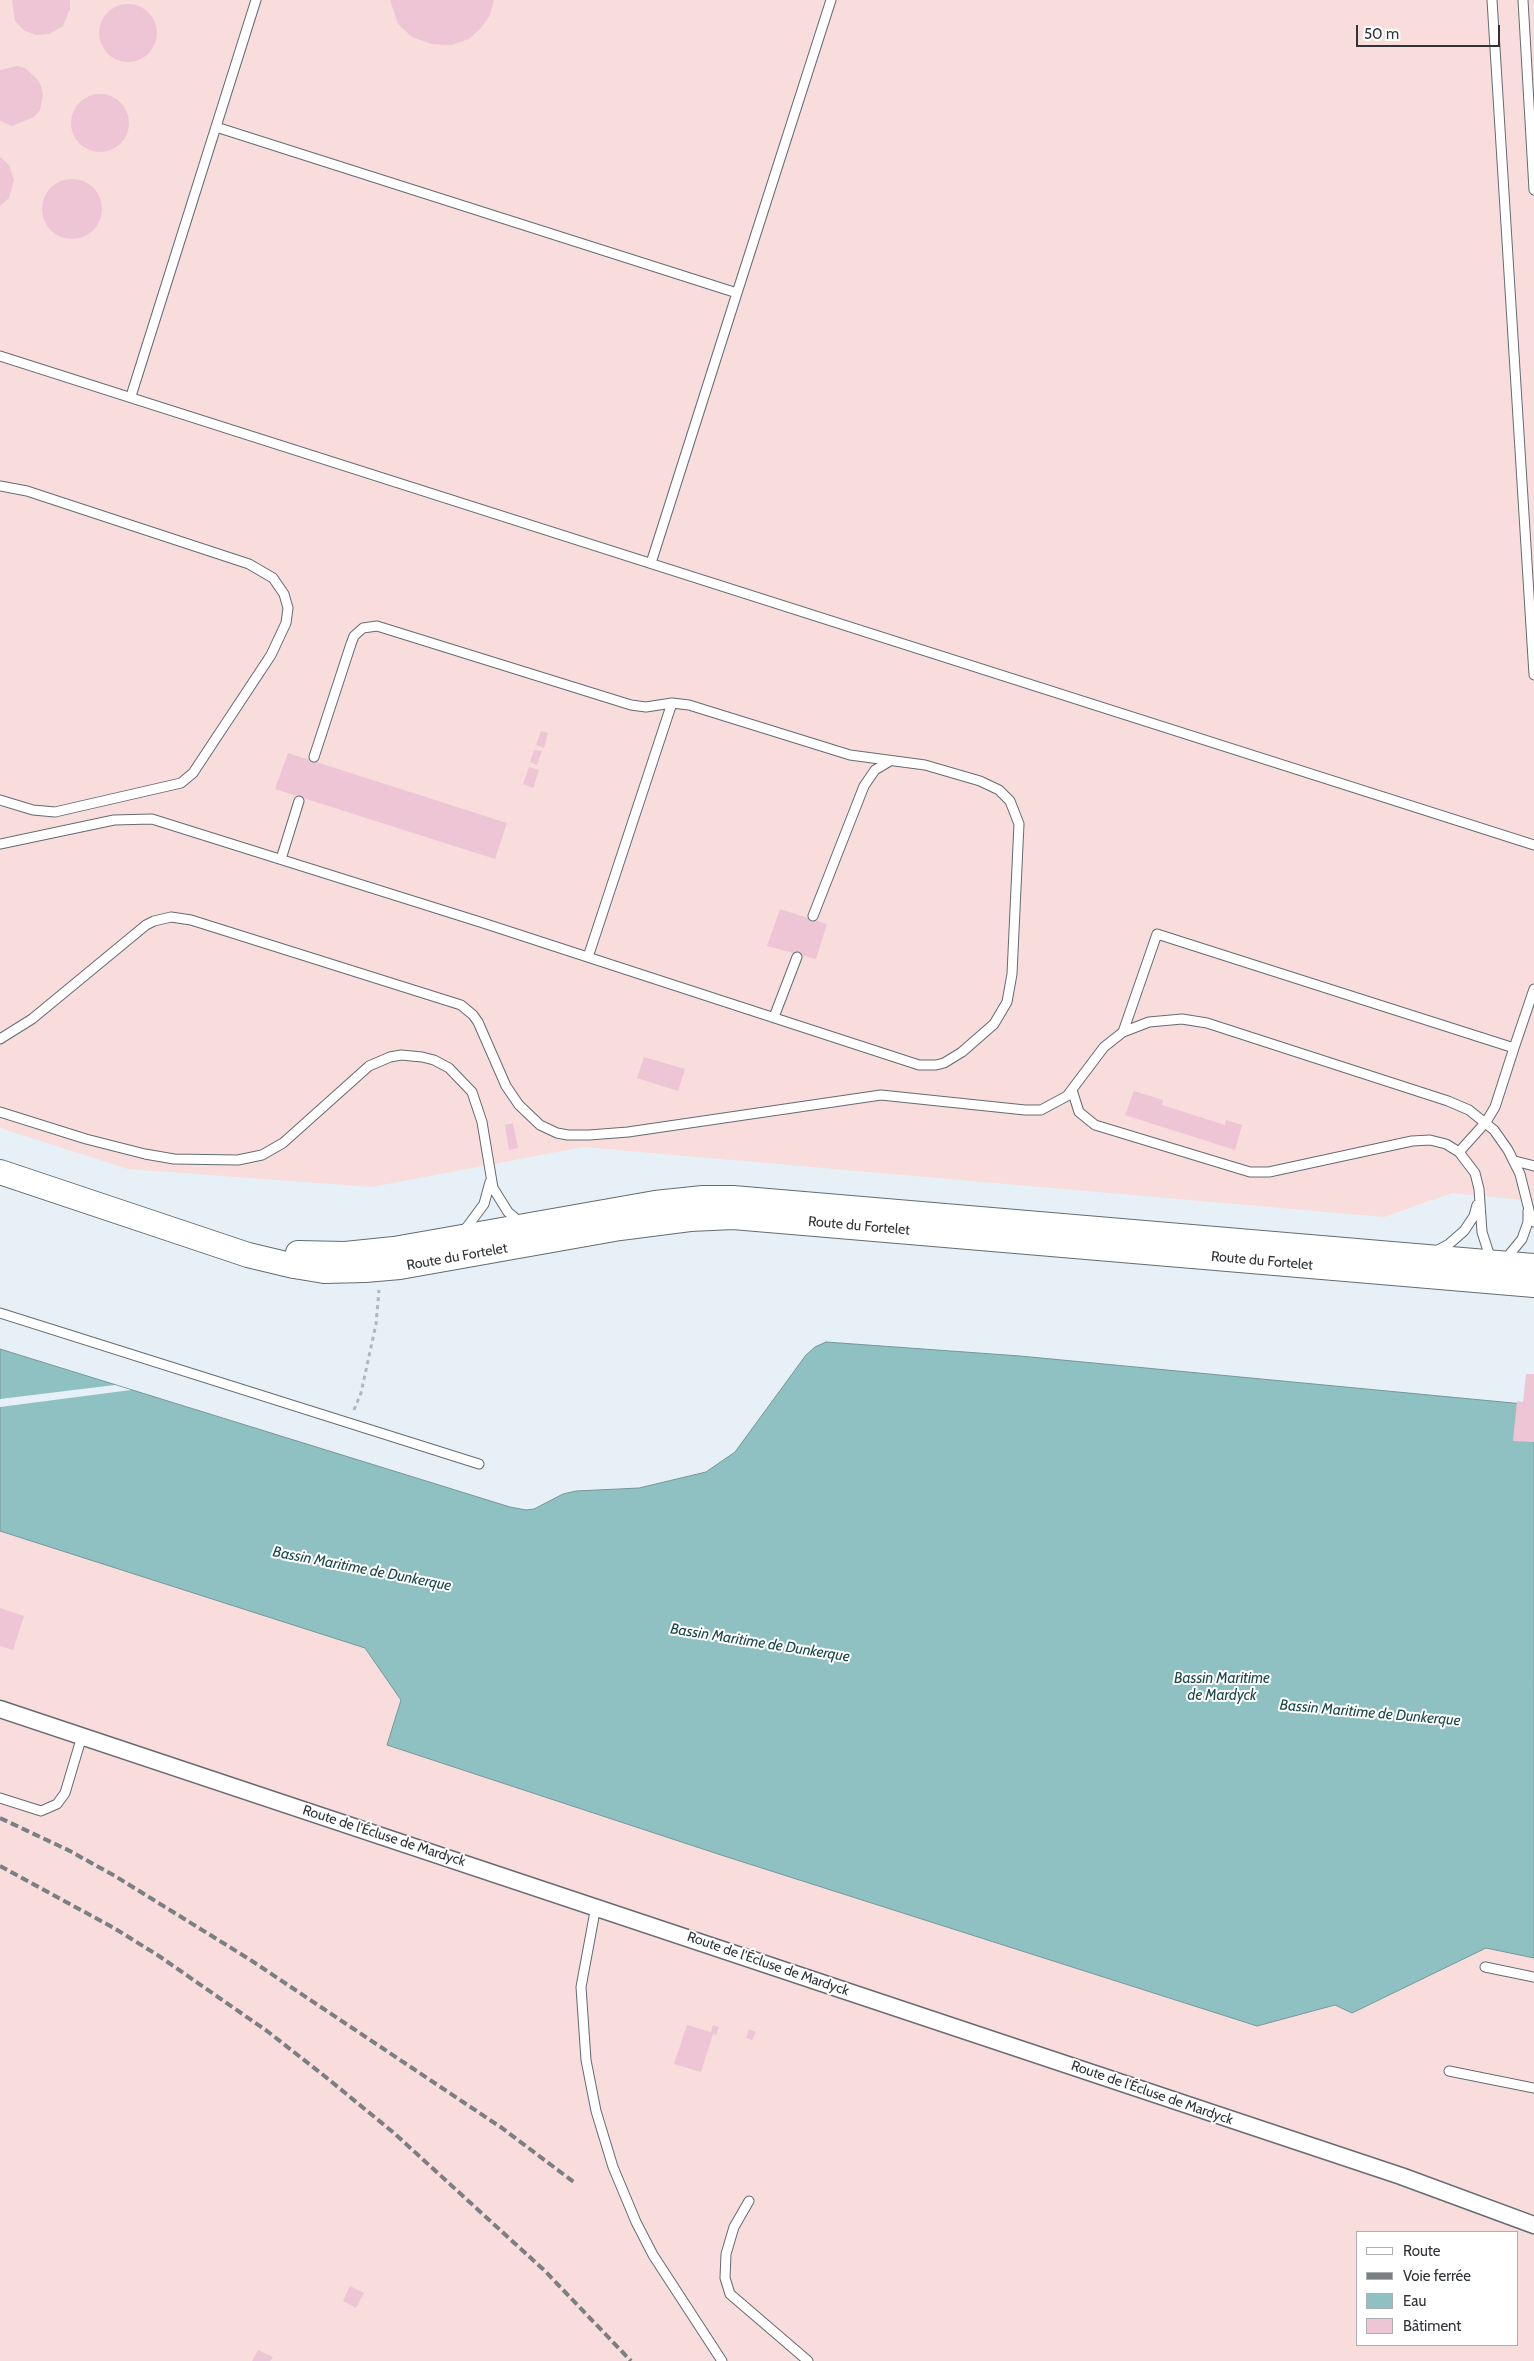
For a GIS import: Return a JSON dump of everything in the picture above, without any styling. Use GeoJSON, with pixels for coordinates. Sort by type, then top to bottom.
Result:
{"type":"FeatureCollection","features":[{"type":"Feature","properties":{"kind":"main road","name":"Route du Fortelet"},"geometry":{"type":"LineString","coordinates":[[0,1172],[248,1255],[294,1266],[336,1271],[380,1269],[438,1261],[672,1220],[719,1217],[1494,1271],[1534,1266]]}},
{"type":"Feature","properties":{"kind":"main road","name":"Route du Fortelet"},"geometry":{"type":"LineString","coordinates":[[191,1235],[267,1249],[322,1254],[379,1251],[672,1200],[733,1198],[1423,1257],[1494,1271],[1534,1285]]}},
{"type":"Feature","properties":{"kind":"street","name":"Route de l'Écluse de Mardyck"},"geometry":{"type":"LineString","coordinates":[[0,1709],[596,1906],[1400,2176],[1534,2225]]}},
{"type":"Feature","properties":{"kind":"lane"},"geometry":{"type":"LineString","coordinates":[[131,396],[256,0]]}},
{"type":"Feature","properties":{"kind":"lane"},"geometry":{"type":"LineString","coordinates":[[651,563],[831,0]]}},
{"type":"Feature","properties":{"kind":"lane"},"geometry":{"type":"LineString","coordinates":[[1492,0],[1534,675]]}},
{"type":"Feature","properties":{"kind":"lane"},"geometry":{"type":"LineString","coordinates":[[1523,0],[1534,190]]}},
{"type":"Feature","properties":{"kind":"lane"},"geometry":{"type":"LineString","coordinates":[[216,126],[737,293]]}},
{"type":"Feature","properties":{"kind":"lane"},"geometry":{"type":"LineString","coordinates":[[0,356],[131,396],[1534,845]]}},
{"type":"Feature","properties":{"kind":"lane"},"geometry":{"type":"LineString","coordinates":[[0,486],[27,491],[253,566],[265,572],[276,582],[284,594],[288,608],[286,622],[274,649],[192,773],[185,780],[177,784],[55,812],[33,810],[0,800]]}},
{"type":"Feature","properties":{"kind":"lane"},"geometry":{"type":"LineString","coordinates":[[0,844],[114,820],[139,818],[178,826],[774,1017],[909,1063],[928,1066],[944,1063],[962,1052],[988,1031],[1003,1011],[1010,986],[1013,965],[1020,834],[1014,808],[999,790],[980,782],[925,765],[850,756],[689,705],[672,703],[653,707],[632,705],[384,627],[370,626],[359,632],[351,644],[314,757]]}},
{"type":"Feature","properties":{"kind":"lane"},"geometry":{"type":"LineString","coordinates":[[588,957],[672,703]]}},
{"type":"Feature","properties":{"kind":"lane"},"geometry":{"type":"LineString","coordinates":[[813,916],[864,786],[875,770],[890,760]]}},
{"type":"Feature","properties":{"kind":"lane"},"geometry":{"type":"LineString","coordinates":[[281,859],[299,801]]}},
{"type":"Feature","properties":{"kind":"lane"},"geometry":{"type":"LineString","coordinates":[[0,1040],[32,1019],[146,925],[163,918],[181,918],[461,1005],[478,1022],[506,1086],[518,1105],[531,1119],[557,1133],[589,1135],[628,1132],[880,1095],[1034,1110],[1054,1105],[1072,1090],[1104,1047],[1123,1032],[1149,1022],[1171,1019],[1206,1023],[1454,1103],[1468,1110],[1486,1122],[1498,1135],[1515,1161],[1527,1205],[1534,1222]]}},
{"type":"Feature","properties":{"kind":"lane"},"geometry":{"type":"LineString","coordinates":[[1123,1032],[1157,934],[1514,1048]]}},
{"type":"Feature","properties":{"kind":"lane"},"geometry":{"type":"LineString","coordinates":[[774,1017],[797,957]]}},
{"type":"Feature","properties":{"kind":"lane"},"geometry":{"type":"LineString","coordinates":[[1459,1152],[1486,1122],[1495,1108],[1534,988]]}},
{"type":"Feature","properties":{"kind":"lane"},"geometry":{"type":"LineString","coordinates":[[0,1112],[86,1139],[145,1154],[192,1160],[238,1160],[262,1155],[284,1143],[369,1066],[390,1058],[422,1056],[449,1068],[472,1092],[482,1122],[490,1179],[501,1204],[526,1226],[547,1236],[560,1239]]}},
{"type":"Feature","properties":{"kind":"lane"},"geometry":{"type":"LineString","coordinates":[[1072,1090],[1079,1112],[1095,1125],[1250,1172],[1269,1172],[1387,1145],[1421,1140],[1437,1141],[1459,1152],[1475,1173],[1484,1242],[1494,1271]]}},
{"type":"Feature","properties":{"kind":"lane"},"geometry":{"type":"LineString","coordinates":[[1515,1161],[1534,1166]]}},
{"type":"Feature","properties":{"kind":"lane"},"geometry":{"type":"LineString","coordinates":[[452,1239],[468,1227],[479,1212],[487,1195],[490,1179]]}},
{"type":"Feature","properties":{"kind":"lane"},"geometry":{"type":"LineString","coordinates":[[1423,1257],[1441,1249],[1464,1231],[1474,1216],[1479,1200]]}},
{"type":"Feature","properties":{"kind":"lane"},"geometry":{"type":"LineString","coordinates":[[1494,1271],[1522,1238],[1528,1222],[1527,1205]]}},
{"type":"Feature","properties":{"kind":"lane"},"geometry":{"type":"LineString","coordinates":[[0,1313],[344,1423],[480,1464]]}},
{"type":"Feature","properties":{"kind":"lane"},"geometry":{"type":"LineString","coordinates":[[0,1798],[41,1811],[57,1804],[65,1793],[82,1736]]}},
{"type":"Feature","properties":{"kind":"lane"},"geometry":{"type":"LineString","coordinates":[[596,1906],[581,1986],[586,2060],[596,2111],[614,2167],[636,2222],[653,2255],[722,2361]]}},
{"type":"Feature","properties":{"kind":"lane"},"geometry":{"type":"LineString","coordinates":[[1485,1967],[1534,1977]]}},
{"type":"Feature","properties":{"kind":"lane"},"geometry":{"type":"LineString","coordinates":[[1449,2071],[1534,2088]]}},
{"type":"Feature","properties":{"kind":"lane"},"geometry":{"type":"LineString","coordinates":[[749,2201],[734,2226],[726,2254],[725,2278],[730,2294],[808,2361]]}},
{"type":"Feature","properties":{"kind":"path"},"geometry":{"type":"LineString","coordinates":[[344,1423],[361,1394],[378,1312],[380,1269]]}},
{"type":"Feature","properties":{"kind":"shaded area"},"geometry":{"type":"Polygon","coordinates":[[[0,0],[1534,0],[1534,1201],[1452,1193],[1384,1217],[583,1147],[372,1187],[128,1169],[0,1128],[0,0]]]}},
{"type":"Feature","properties":{"kind":"shaded area"},"geometry":{"type":"Polygon","coordinates":[[[0,1531],[365,1648],[401,1700],[387,1745],[721,1855],[1257,2026],[1335,2005],[1352,2013],[1486,1948],[1534,1958],[1534,2361],[0,2361],[0,1531]]]}},
{"type":"Feature","properties":{"kind":"water","name":"Bassin Maritime de Mardyck"},"geometry":{"type":"Polygon","coordinates":[[[826,1342],[1020,1356],[1534,1405],[1534,1958],[1486,1948],[1352,2013],[1335,2005],[1257,2026],[721,1855],[387,1745],[401,1700],[365,1648],[0,1531],[0,1349],[510,1507],[526,1510],[534,1509],[563,1494],[576,1491],[639,1488],[706,1472],[735,1452],[806,1355],[815,1347],[826,1342]]]}},
{"type":"Feature","properties":{"kind":"pier"},"geometry":{"type":"Polygon","coordinates":[[[115,1385],[131,1390],[0,1407],[0,1399],[115,1385]]]}},
{"type":"Feature","properties":{"kind":"building"},"geometry":{"type":"Polygon","coordinates":[[[12,0],[70,0],[70,9],[63,26],[49,34],[36,35],[25,31],[15,21],[12,0]]]}},
{"type":"Feature","properties":{"kind":"building"},"geometry":{"type":"Polygon","coordinates":[[[390,0],[494,0],[490,15],[481,28],[469,39],[451,45],[431,44],[412,37],[398,24],[390,0]]]}},
{"type":"Feature","properties":{"kind":"building"},"geometry":{"type":"Polygon","coordinates":[[[122,4],[134,4],[149,12],[157,27],[157,39],[149,54],[134,62],[122,62],[107,54],[99,39],[99,27],[107,12],[122,4]]]}},
{"type":"Feature","properties":{"kind":"building"},"geometry":{"type":"Polygon","coordinates":[[[17,66],[25,68],[37,79],[43,95],[40,110],[34,117],[12,126],[0,121],[0,70],[17,66]]]}},
{"type":"Feature","properties":{"kind":"building"},"geometry":{"type":"Polygon","coordinates":[[[94,94],[106,94],[121,102],[129,117],[129,129],[121,144],[106,152],[94,152],[79,144],[71,129],[71,117],[79,102],[94,94]]]}},
{"type":"Feature","properties":{"kind":"building"},"geometry":{"type":"Polygon","coordinates":[[[0,157],[9,165],[14,180],[9,198],[0,206],[0,157]]]}},
{"type":"Feature","properties":{"kind":"building"},"geometry":{"type":"Polygon","coordinates":[[[72,179],[88,184],[93,188],[97,193],[102,209],[97,225],[93,230],[88,234],[72,239],[56,234],[51,230],[47,225],[42,209],[47,193],[51,188],[56,184],[72,179]]]}},
{"type":"Feature","properties":{"kind":"building"},"geometry":{"type":"Polygon","coordinates":[[[541,731],[548,733],[544,748],[536,745],[541,731]]]}},
{"type":"Feature","properties":{"kind":"building"},"geometry":{"type":"Polygon","coordinates":[[[534,750],[542,751],[537,765],[530,762],[534,750]]]}},
{"type":"Feature","properties":{"kind":"building"},"geometry":{"type":"Polygon","coordinates":[[[288,753],[507,823],[495,859],[275,789],[288,753]]]}},
{"type":"Feature","properties":{"kind":"building"},"geometry":{"type":"Polygon","coordinates":[[[529,767],[539,770],[533,788],[523,784],[529,767]]]}},
{"type":"Feature","properties":{"kind":"building"},"geometry":{"type":"Polygon","coordinates":[[[780,909],[827,924],[816,959],[767,946],[780,909]]]}},
{"type":"Feature","properties":{"kind":"building"},"geometry":{"type":"Polygon","coordinates":[[[644,1057],[685,1069],[678,1091],[637,1078],[644,1057]]]}},
{"type":"Feature","properties":{"kind":"building"},"geometry":{"type":"Polygon","coordinates":[[[1134,1091],[1163,1100],[1162,1105],[1225,1125],[1226,1120],[1242,1125],[1235,1150],[1125,1115],[1134,1091]]]}},
{"type":"Feature","properties":{"kind":"building"},"geometry":{"type":"Polygon","coordinates":[[[513,1123],[518,1148],[509,1150],[505,1125],[513,1123]]]}},
{"type":"Feature","properties":{"kind":"building"},"geometry":{"type":"Polygon","coordinates":[[[1526,1374],[1534,1374],[1534,1442],[1513,1441],[1517,1401],[1523,1402],[1526,1374]]]}},
{"type":"Feature","properties":{"kind":"building"},"geometry":{"type":"Polygon","coordinates":[[[0,1608],[24,1616],[13,1650],[0,1646],[0,1608]]]}},
{"type":"Feature","properties":{"kind":"building"},"geometry":{"type":"Polygon","coordinates":[[[687,2025],[711,2032],[713,2025],[719,2027],[716,2035],[713,2034],[701,2072],[674,2064],[687,2025]]]}},
{"type":"Feature","properties":{"kind":"building"},"geometry":{"type":"Polygon","coordinates":[[[749,2029],[756,2032],[752,2040],[746,2038],[749,2029]]]}},
{"type":"Feature","properties":{"kind":"building"},"geometry":{"type":"Polygon","coordinates":[[[350,2286],[364,2293],[356,2308],[343,2301],[350,2286]]]}},
{"type":"Feature","properties":{"kind":"building"},"geometry":{"type":"Polygon","coordinates":[[[258,2350],[273,2357],[270,2361],[252,2361],[258,2350]]]}},
{"type":"Feature","properties":{"kind":"railway"},"geometry":{"type":"LineString","coordinates":[[0,1818],[68,1850],[115,1876],[249,1959],[502,2128],[575,2183]]}},
{"type":"Feature","properties":{"kind":"railway"},"geometry":{"type":"LineString","coordinates":[[0,1866],[114,1928],[159,1956],[267,2031],[322,2074],[394,2133],[545,2271],[631,2361]]}},
{"type":"Feature","properties":{"kind":"water label","name":"Bassin Maritime de Dunkerque"},"geometry":{"type":"Point","coordinates":[362,1569]}},
{"type":"Feature","properties":{"kind":"water label","name":"Bassin Maritime de Dunkerque"},"geometry":{"type":"Point","coordinates":[760,1643]}},
{"type":"Feature","properties":{"kind":"water label","name":"Bassin Maritime de Dunkerque"},"geometry":{"type":"Point","coordinates":[1370,1713]}}]}
